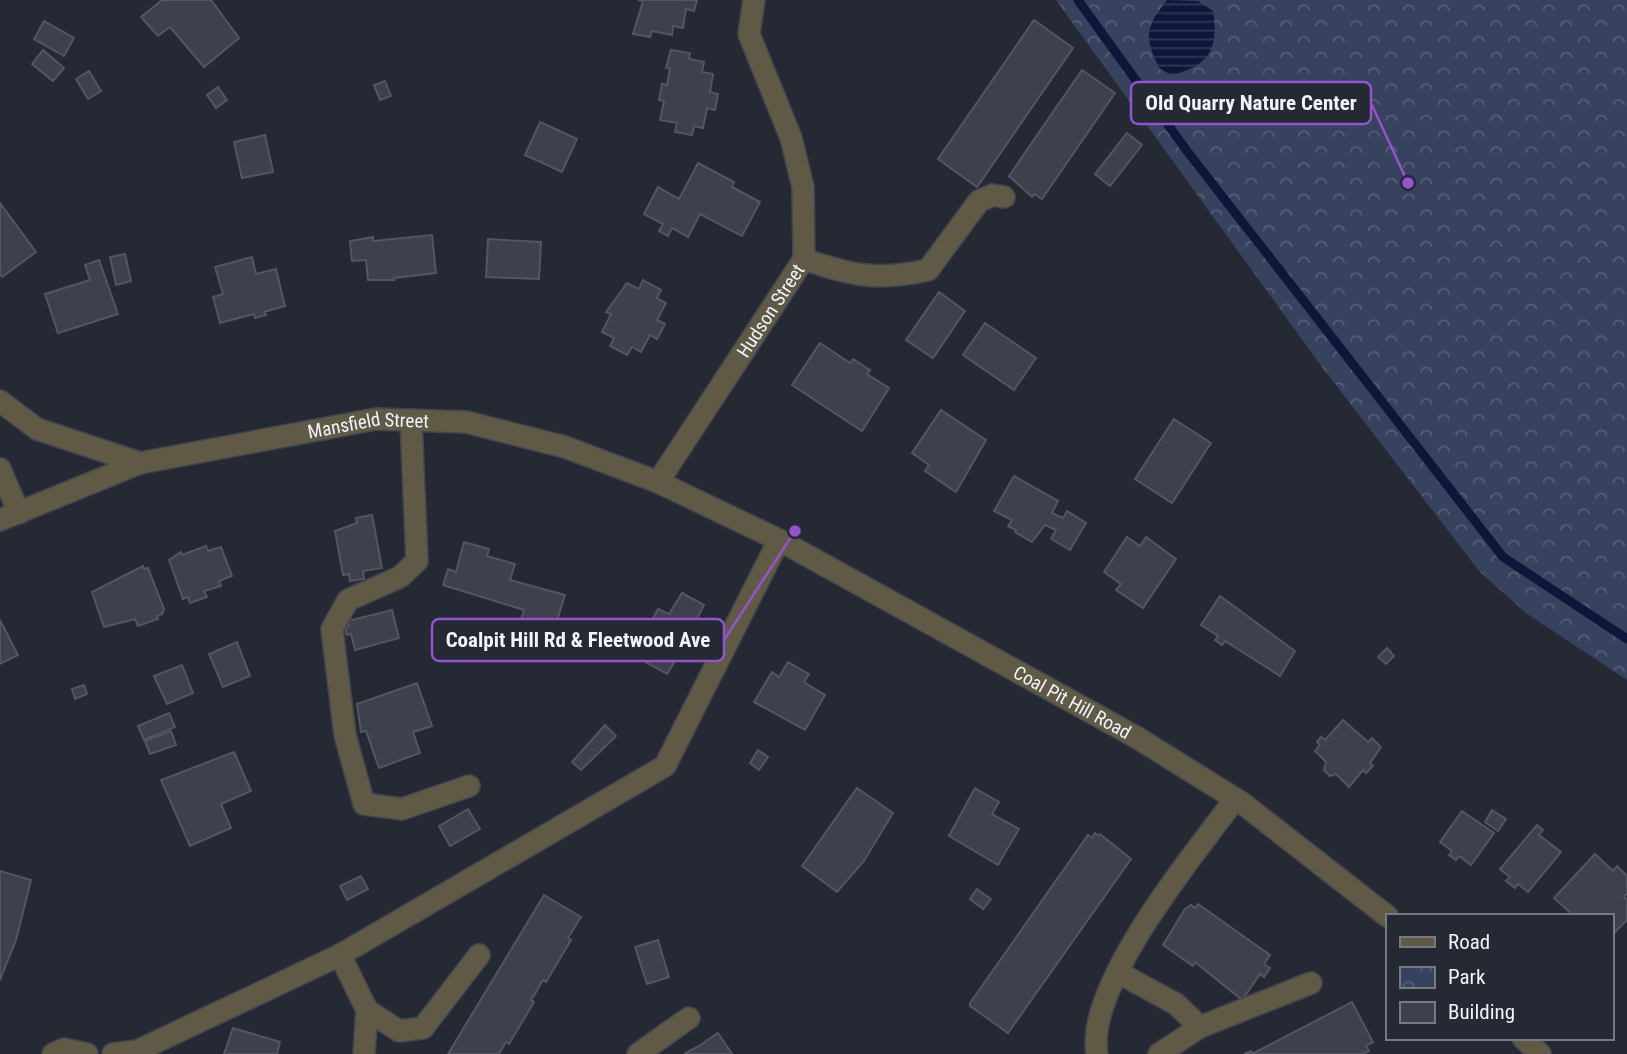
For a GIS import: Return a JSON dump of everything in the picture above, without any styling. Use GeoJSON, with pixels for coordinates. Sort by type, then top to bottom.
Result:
{"type":"FeatureCollection","features":[{"type":"Feature","properties":{"kind":"street","name":"Hudson Street"},"geometry":{"type":"LineString","coordinates":[[658,482],[804,259],[803,187],[791,138],[749,34],[754,0]]}},
{"type":"Feature","properties":{"kind":"street"},"geometry":{"type":"LineString","coordinates":[[804,259],[849,275],[894,278],[928,270],[979,201],[993,195],[1004,197]]}},
{"type":"Feature","properties":{"kind":"street"},"geometry":{"type":"LineString","coordinates":[[0,401],[37,429],[140,463]]}},
{"type":"Feature","properties":{"kind":"street","name":"Mansfield Street"},"geometry":{"type":"LineString","coordinates":[[9,516],[140,463],[376,419],[466,422],[565,447],[658,482],[734,521]]}},
{"type":"Feature","properties":{"kind":"street"},"geometry":{"type":"LineString","coordinates":[[411,421],[417,561],[400,577],[348,600],[332,629],[345,735],[364,804],[402,809],[469,786]]}},
{"type":"Feature","properties":{"kind":"street"},"geometry":{"type":"LineString","coordinates":[[0,468],[9,516]]}},
{"type":"Feature","properties":{"kind":"street","name":"Coal Pit Hill Road"},"geometry":{"type":"LineString","coordinates":[[734,521],[779,540],[1136,737],[1235,799],[1341,877],[1386,915]]}},
{"type":"Feature","properties":{"kind":"street"},"geometry":{"type":"LineString","coordinates":[[113,1054],[137,1051],[340,955],[664,766],[779,540]]}},
{"type":"Feature","properties":{"kind":"street"},"geometry":{"type":"LineString","coordinates":[[1097,1054],[1095,1041],[1098,1019],[1138,932],[1235,799]]}},
{"type":"Feature","properties":{"kind":"street"},"geometry":{"type":"LineString","coordinates":[[340,955],[367,1010],[399,1031],[424,1028],[480,955]]}},
{"type":"Feature","properties":{"kind":"street"},"geometry":{"type":"LineString","coordinates":[[1119,973],[1176,1004],[1200,1027]]}},
{"type":"Feature","properties":{"kind":"street"},"geometry":{"type":"LineString","coordinates":[[1159,1054],[1200,1027],[1311,983]]}},
{"type":"Feature","properties":{"kind":"street"},"geometry":{"type":"LineString","coordinates":[[362,1053],[367,1010]]}},
{"type":"Feature","properties":{"kind":"street"},"geometry":{"type":"LineString","coordinates":[[638,1054],[688,1018]]}},
{"type":"Feature","properties":{"kind":"street"},"geometry":{"type":"LineString","coordinates":[[54,1054],[64,1049],[87,1054]]}},
{"type":"Feature","properties":{"kind":"green space"},"geometry":{"type":"Polygon","coordinates":[[[1056,0],[1627,0],[1627,680],[1526,613],[1480,572],[1322,367],[1056,0]]]}},
{"type":"Feature","properties":{"kind":"shaded area"},"geometry":{"type":"Polygon","coordinates":[[[1167,0],[1198,1],[1213,11],[1214,24],[1212,46],[1203,61],[1171,75],[1159,68],[1149,40],[1154,18],[1167,0]]]}},
{"type":"Feature","properties":{"kind":"building"},"geometry":{"type":"Polygon","coordinates":[[[162,0],[211,0],[239,38],[204,67],[170,27],[158,36],[141,17],[162,0]]]}},
{"type":"Feature","properties":{"kind":"building"},"geometry":{"type":"Polygon","coordinates":[[[638,0],[697,0],[694,11],[686,9],[683,28],[673,26],[672,35],[652,31],[650,37],[633,34],[643,1],[638,0]]]}},
{"type":"Feature","properties":{"kind":"building"},"geometry":{"type":"Polygon","coordinates":[[[1034,20],[1073,48],[977,187],[938,159],[1034,20]]]}},
{"type":"Feature","properties":{"kind":"building"},"geometry":{"type":"Polygon","coordinates":[[[44,21],[74,38],[64,56],[34,39],[44,21]]]}},
{"type":"Feature","properties":{"kind":"building"},"geometry":{"type":"Polygon","coordinates":[[[43,50],[64,68],[53,81],[32,64],[43,50]]]}},
{"type":"Feature","properties":{"kind":"building"},"geometry":{"type":"Polygon","coordinates":[[[671,50],[690,53],[689,59],[704,62],[702,72],[713,74],[710,92],[718,94],[715,110],[707,108],[703,128],[694,126],[692,135],[675,132],[677,123],[660,120],[664,101],[659,100],[662,84],[667,85],[670,68],[666,68],[671,50]]]}},
{"type":"Feature","properties":{"kind":"building"},"geometry":{"type":"Polygon","coordinates":[[[1082,70],[1115,93],[1042,199],[1034,194],[1032,197],[1009,176],[1082,70]]]}},
{"type":"Feature","properties":{"kind":"building"},"geometry":{"type":"Polygon","coordinates":[[[89,71],[101,91],[88,99],[76,79],[89,71]]]}},
{"type":"Feature","properties":{"kind":"building"},"geometry":{"type":"Polygon","coordinates":[[[385,81],[391,96],[380,100],[374,85],[385,81]]]}},
{"type":"Feature","properties":{"kind":"building"},"geometry":{"type":"Polygon","coordinates":[[[218,87],[227,100],[216,108],[207,95],[218,87]]]}},
{"type":"Feature","properties":{"kind":"building"},"geometry":{"type":"Polygon","coordinates":[[[540,122],[577,139],[562,172],[525,155],[540,122]]]}},
{"type":"Feature","properties":{"kind":"building"},"geometry":{"type":"Polygon","coordinates":[[[1127,133],[1142,145],[1110,186],[1095,174],[1127,133]]]}},
{"type":"Feature","properties":{"kind":"building"},"geometry":{"type":"Polygon","coordinates":[[[265,135],[273,172],[242,178],[234,142],[265,135]]]}},
{"type":"Feature","properties":{"kind":"building"},"geometry":{"type":"Polygon","coordinates":[[[698,163],[734,182],[732,187],[760,202],[742,236],[700,214],[688,237],[672,228],[668,236],[659,231],[663,224],[644,214],[658,187],[679,199],[698,163]]]}},
{"type":"Feature","properties":{"kind":"building"},"geometry":{"type":"Polygon","coordinates":[[[0,203],[36,252],[2,277],[0,274],[0,203]]]}},
{"type":"Feature","properties":{"kind":"building"},"geometry":{"type":"Polygon","coordinates":[[[432,235],[436,273],[394,280],[368,280],[366,260],[352,261],[350,241],[373,237],[373,241],[432,235]]]}},
{"type":"Feature","properties":{"kind":"building"},"geometry":{"type":"Polygon","coordinates":[[[488,239],[541,242],[539,279],[486,277],[488,239]]]}},
{"type":"Feature","properties":{"kind":"building"},"geometry":{"type":"Polygon","coordinates":[[[125,254],[131,281],[116,285],[110,257],[125,254]]]}},
{"type":"Feature","properties":{"kind":"building"},"geometry":{"type":"Polygon","coordinates":[[[252,257],[256,274],[276,269],[285,306],[264,312],[266,315],[255,318],[254,314],[220,323],[213,297],[223,294],[215,267],[252,257]]]}},
{"type":"Feature","properties":{"kind":"building"},"geometry":{"type":"Polygon","coordinates":[[[99,260],[118,314],[58,333],[45,294],[90,280],[85,265],[99,260]]]}},
{"type":"Feature","properties":{"kind":"building"},"geometry":{"type":"Polygon","coordinates":[[[643,280],[661,290],[657,298],[666,303],[657,320],[665,324],[657,339],[650,335],[641,352],[632,347],[627,355],[610,346],[614,338],[602,332],[611,314],[606,312],[627,283],[639,289],[643,280]]]}},
{"type":"Feature","properties":{"kind":"building"},"geometry":{"type":"Polygon","coordinates":[[[939,292],[965,311],[933,358],[906,340],[939,292]]]}},
{"type":"Feature","properties":{"kind":"building"},"geometry":{"type":"Polygon","coordinates":[[[985,323],[1036,358],[1014,390],[963,355],[985,323]]]}},
{"type":"Feature","properties":{"kind":"building"},"geometry":{"type":"Polygon","coordinates":[[[820,343],[850,363],[853,359],[870,370],[867,374],[889,388],[862,431],[792,385],[820,343]]]}},
{"type":"Feature","properties":{"kind":"building"},"geometry":{"type":"Polygon","coordinates":[[[941,410],[986,440],[956,492],[925,471],[929,465],[912,453],[941,410]]]}},
{"type":"Feature","properties":{"kind":"building"},"geometry":{"type":"Polygon","coordinates":[[[1174,419],[1211,443],[1172,503],[1135,479],[1174,419]]]}},
{"type":"Feature","properties":{"kind":"building"},"geometry":{"type":"Polygon","coordinates":[[[1014,476],[1058,501],[1052,513],[1063,518],[1067,511],[1086,523],[1070,550],[1051,539],[1056,530],[1045,525],[1032,542],[1008,526],[1012,520],[994,511],[1014,476]]]}},
{"type":"Feature","properties":{"kind":"building"},"geometry":{"type":"Polygon","coordinates":[[[372,515],[382,568],[363,571],[364,579],[350,581],[349,574],[343,575],[335,531],[357,523],[356,518],[372,515]]]}},
{"type":"Feature","properties":{"kind":"building"},"geometry":{"type":"Polygon","coordinates":[[[1127,537],[1140,546],[1146,537],[1176,559],[1143,608],[1116,590],[1121,584],[1104,572],[1127,537]]]}},
{"type":"Feature","properties":{"kind":"building"},"geometry":{"type":"Polygon","coordinates":[[[464,542],[489,549],[487,556],[515,564],[510,580],[565,595],[553,633],[520,623],[524,610],[443,585],[448,569],[456,572],[464,542]]]}},
{"type":"Feature","properties":{"kind":"building"},"geometry":{"type":"Polygon","coordinates":[[[206,546],[208,551],[221,547],[232,576],[219,581],[221,586],[204,591],[207,597],[190,603],[188,597],[183,599],[169,560],[181,552],[182,555],[206,546]]]}},
{"type":"Feature","properties":{"kind":"building"},"geometry":{"type":"Polygon","coordinates":[[[143,566],[144,569],[148,568],[164,609],[162,614],[157,616],[158,619],[138,626],[135,619],[104,627],[92,592],[143,566]]]}},
{"type":"Feature","properties":{"kind":"building"},"geometry":{"type":"Polygon","coordinates":[[[682,593],[704,605],[687,639],[691,642],[688,646],[685,645],[667,674],[633,655],[658,609],[669,614],[682,593]]]}},
{"type":"Feature","properties":{"kind":"building"},"geometry":{"type":"Polygon","coordinates":[[[1220,596],[1295,651],[1280,676],[1225,641],[1222,645],[1215,640],[1218,636],[1201,625],[1220,596]]]}},
{"type":"Feature","properties":{"kind":"building"},"geometry":{"type":"Polygon","coordinates":[[[392,610],[399,638],[355,650],[351,634],[347,635],[345,628],[349,626],[348,621],[392,610]]]}},
{"type":"Feature","properties":{"kind":"building"},"geometry":{"type":"Polygon","coordinates":[[[0,620],[18,655],[0,664],[0,620]]]}},
{"type":"Feature","properties":{"kind":"building"},"geometry":{"type":"Polygon","coordinates":[[[237,642],[250,676],[223,687],[209,654],[237,642]]]}},
{"type":"Feature","properties":{"kind":"building"},"geometry":{"type":"Polygon","coordinates":[[[1387,648],[1394,656],[1386,664],[1378,657],[1387,648]]]}},
{"type":"Feature","properties":{"kind":"building"},"geometry":{"type":"Polygon","coordinates":[[[788,662],[809,674],[804,682],[825,695],[805,730],[754,702],[772,672],[779,677],[788,662]]]}},
{"type":"Feature","properties":{"kind":"building"},"geometry":{"type":"Polygon","coordinates":[[[182,665],[193,693],[167,704],[154,676],[182,665]]]}},
{"type":"Feature","properties":{"kind":"building"},"geometry":{"type":"Polygon","coordinates":[[[417,683],[432,726],[413,732],[420,753],[379,768],[366,731],[361,732],[357,704],[417,683]]]}},
{"type":"Feature","properties":{"kind":"building"},"geometry":{"type":"Polygon","coordinates":[[[84,685],[87,694],[75,699],[72,689],[84,685]]]}},
{"type":"Feature","properties":{"kind":"building"},"geometry":{"type":"Polygon","coordinates":[[[169,713],[175,727],[144,740],[138,726],[169,713]]]}},
{"type":"Feature","properties":{"kind":"building"},"geometry":{"type":"Polygon","coordinates":[[[1343,720],[1368,742],[1372,738],[1381,747],[1370,763],[1373,766],[1366,773],[1363,770],[1349,787],[1336,774],[1330,776],[1324,770],[1326,762],[1315,751],[1320,745],[1317,742],[1321,737],[1325,740],[1343,720]]]}},
{"type":"Feature","properties":{"kind":"building"},"geometry":{"type":"Polygon","coordinates":[[[605,725],[616,736],[581,770],[572,762],[605,725]]]}},
{"type":"Feature","properties":{"kind":"building"},"geometry":{"type":"Polygon","coordinates":[[[171,731],[176,745],[150,754],[145,741],[171,731]]]}},
{"type":"Feature","properties":{"kind":"building"},"geometry":{"type":"Polygon","coordinates":[[[758,750],[768,757],[759,770],[750,763],[758,750]]]}},
{"type":"Feature","properties":{"kind":"building"},"geometry":{"type":"Polygon","coordinates":[[[234,752],[251,791],[221,804],[231,828],[190,846],[161,780],[234,752]]]}},
{"type":"Feature","properties":{"kind":"building"},"geometry":{"type":"Polygon","coordinates":[[[857,788],[893,813],[864,861],[837,892],[802,866],[857,788]]]}},
{"type":"Feature","properties":{"kind":"building"},"geometry":{"type":"Polygon","coordinates":[[[975,788],[999,802],[992,814],[1019,829],[998,865],[949,836],[975,788]]]}},
{"type":"Feature","properties":{"kind":"building"},"geometry":{"type":"Polygon","coordinates":[[[468,809],[480,829],[450,846],[439,826],[468,809]]]}},
{"type":"Feature","properties":{"kind":"building"},"geometry":{"type":"Polygon","coordinates":[[[1492,810],[1506,819],[1498,831],[1485,822],[1492,810]]]}},
{"type":"Feature","properties":{"kind":"building"},"geometry":{"type":"Polygon","coordinates":[[[1462,811],[1494,833],[1471,865],[1459,856],[1456,860],[1449,855],[1452,851],[1440,842],[1462,811]]]}},
{"type":"Feature","properties":{"kind":"building"},"geometry":{"type":"Polygon","coordinates":[[[1537,825],[1543,830],[1539,835],[1561,852],[1528,892],[1518,884],[1515,888],[1506,881],[1510,877],[1500,869],[1537,825]]]}},
{"type":"Feature","properties":{"kind":"building"},"geometry":{"type":"Polygon","coordinates":[[[1095,833],[1099,836],[1100,834],[1131,859],[1008,1033],[970,1006],[970,1003],[1088,835],[1092,838],[1095,833]]]}},
{"type":"Feature","properties":{"kind":"building"},"geometry":{"type":"Polygon","coordinates":[[[1595,854],[1613,871],[1617,866],[1627,876],[1627,893],[1624,897],[1627,900],[1627,920],[1613,934],[1613,914],[1572,914],[1554,898],[1595,854]]]}},
{"type":"Feature","properties":{"kind":"building"},"geometry":{"type":"Polygon","coordinates":[[[0,871],[31,880],[16,940],[0,980],[0,871]]]}},
{"type":"Feature","properties":{"kind":"building"},"geometry":{"type":"Polygon","coordinates":[[[361,876],[368,889],[347,900],[340,886],[361,876]]]}},
{"type":"Feature","properties":{"kind":"building"},"geometry":{"type":"Polygon","coordinates":[[[977,889],[991,899],[983,909],[970,899],[977,889]]]}},
{"type":"Feature","properties":{"kind":"building"},"geometry":{"type":"Polygon","coordinates":[[[544,895],[581,917],[568,938],[571,940],[546,982],[543,980],[531,1000],[534,1002],[509,1044],[506,1042],[499,1054],[448,1054],[544,895]]]}},
{"type":"Feature","properties":{"kind":"building"},"geometry":{"type":"Polygon","coordinates":[[[1198,904],[1270,955],[1264,964],[1270,968],[1264,977],[1260,974],[1242,1000],[1195,962],[1193,966],[1163,945],[1185,909],[1191,905],[1195,908],[1198,904]]]}},
{"type":"Feature","properties":{"kind":"building"},"geometry":{"type":"Polygon","coordinates":[[[658,940],[669,977],[647,984],[635,947],[658,940]]]}},
{"type":"Feature","properties":{"kind":"building"},"geometry":{"type":"Polygon","coordinates":[[[1352,1002],[1373,1042],[1366,1046],[1369,1051],[1362,1054],[1252,1054],[1352,1002]]]}},
{"type":"Feature","properties":{"kind":"building"},"geometry":{"type":"Polygon","coordinates":[[[233,1028],[280,1042],[277,1054],[224,1054],[233,1028]]]}},
{"type":"Feature","properties":{"kind":"building"},"geometry":{"type":"Polygon","coordinates":[[[718,1033],[732,1054],[684,1054],[699,1046],[718,1033]]]}},
{"type":"Feature","properties":{"kind":"waterway"},"geometry":{"type":"LineString","coordinates":[[1078,0],[1187,151],[1503,557],[1627,639]]}},
{"type":"Feature","properties":{"kind":"place","name":"Old Quarry Nature Center"},"geometry":{"type":"Point","coordinates":[1408,183]}},
{"type":"Feature","properties":{"kind":"place","name":"Coalpit Hill Rd & Fleetwood Ave"},"geometry":{"type":"Point","coordinates":[795,531]}}]}
